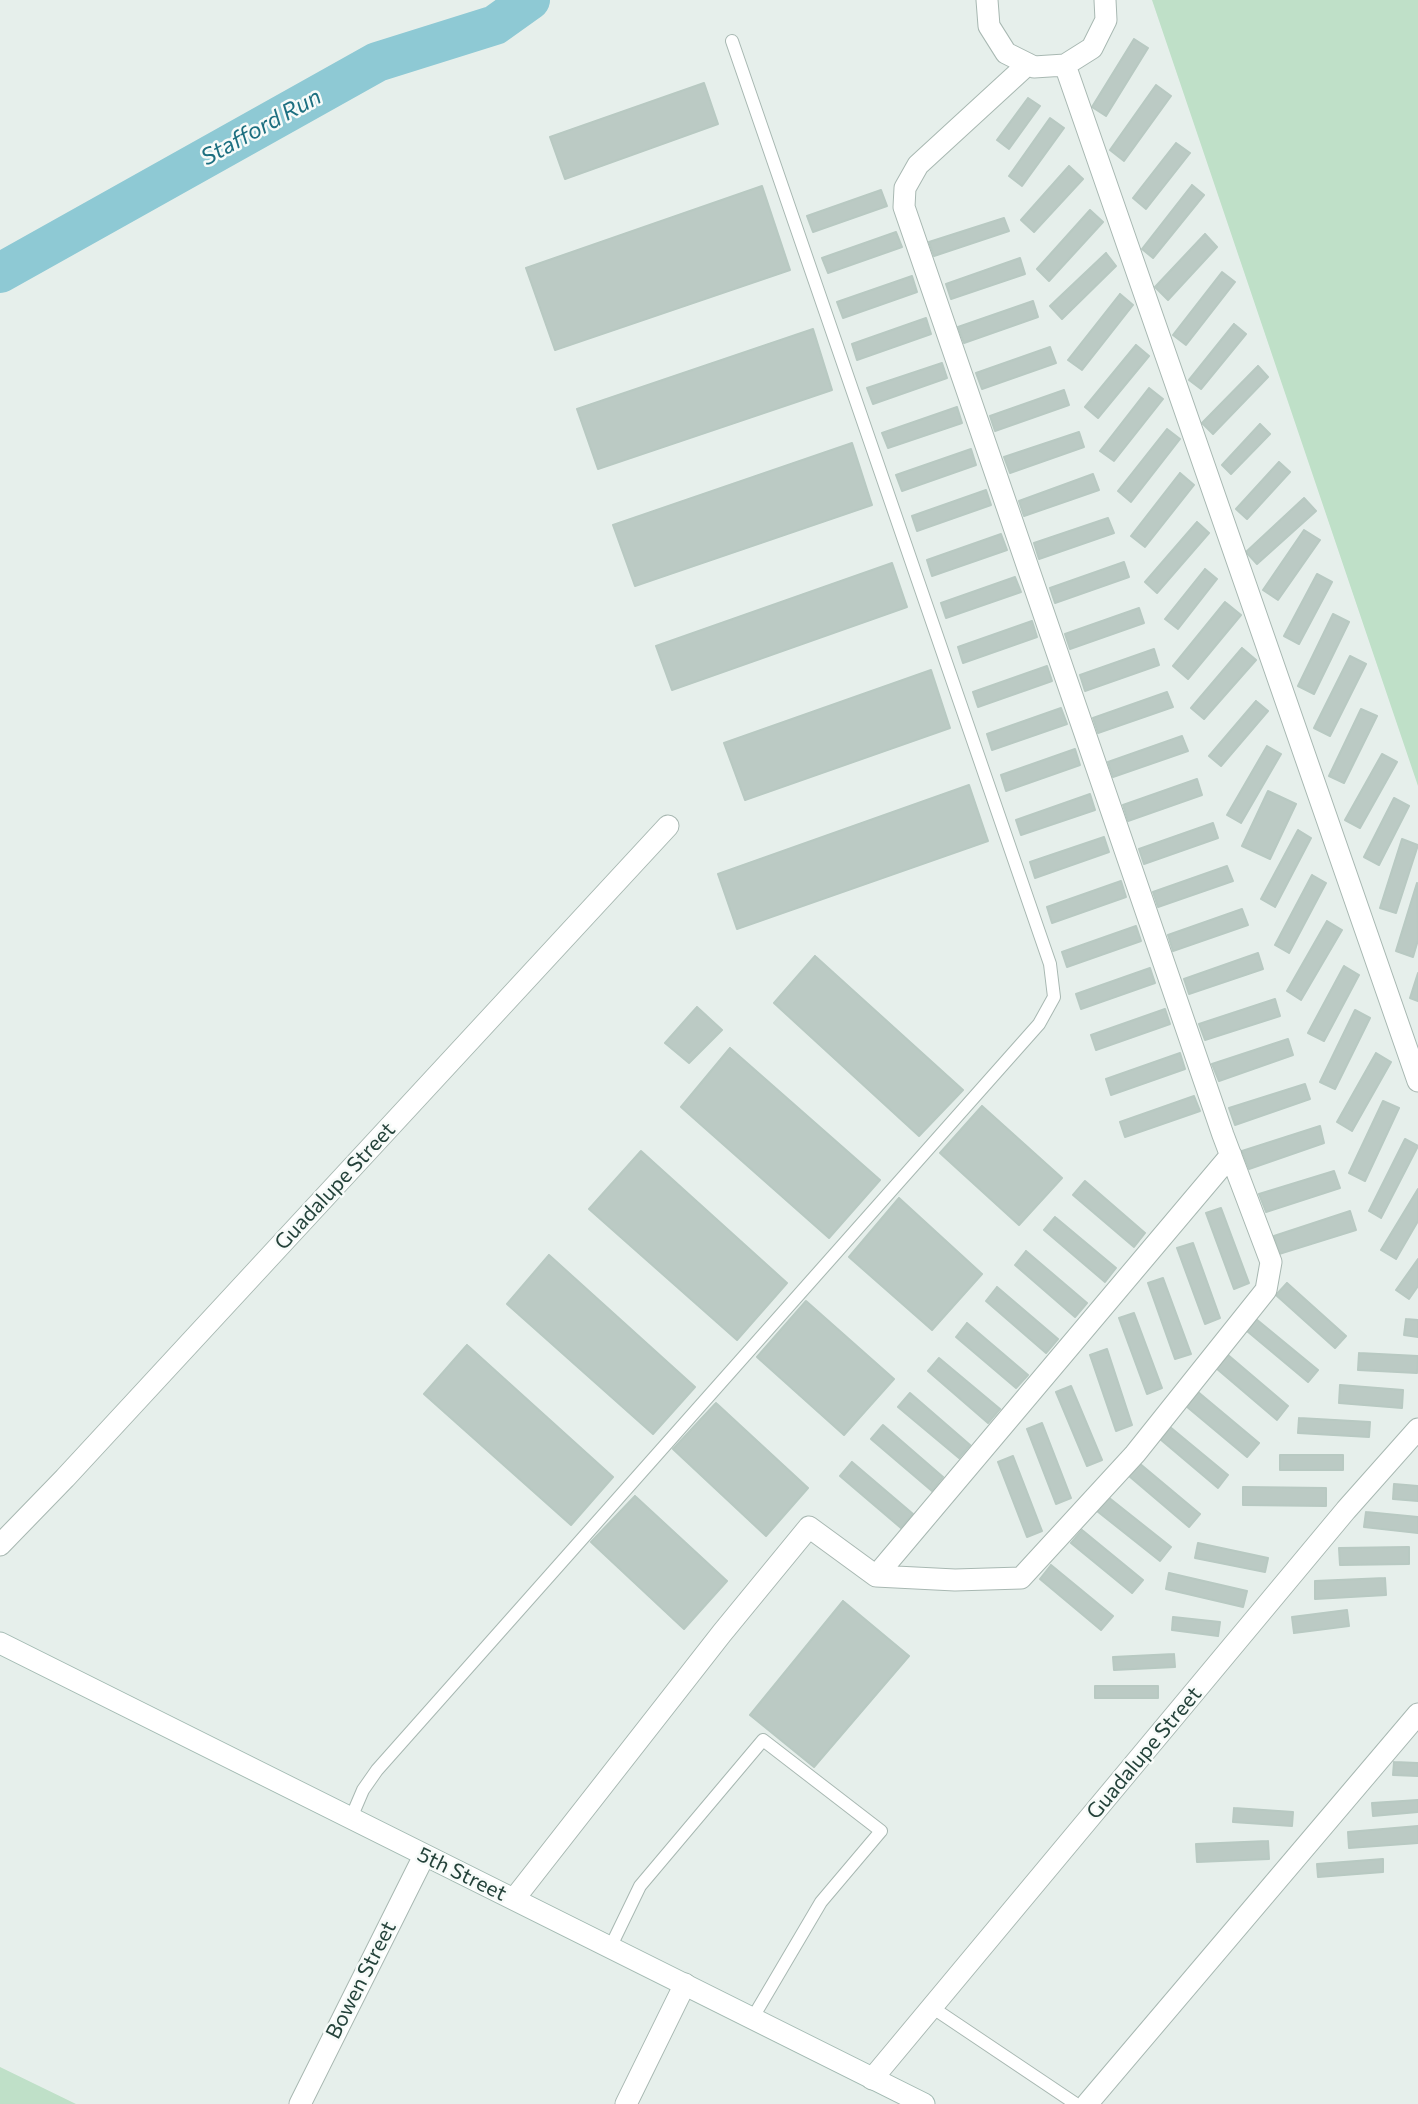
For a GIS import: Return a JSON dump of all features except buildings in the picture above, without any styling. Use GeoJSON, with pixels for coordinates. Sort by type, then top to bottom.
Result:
{"type":"FeatureCollection","features":[{"type":"Feature","properties":{"kind":"street"},"geometry":{"type":"LineString","coordinates":[[987,0],[989,26],[1006,53],[1034,67],[1065,65],[1092,48],[1106,20],[1105,0]]}},
{"type":"Feature","properties":{"kind":"street"},"geometry":{"type":"LineString","coordinates":[[514,1899],[722,1633],[809,1527],[876,1576],[955,1580],[1021,1578],[1135,1454],[1266,1290],[1271,1262],[1231,1155],[904,207],[905,188],[918,165],[1028,64]]}},
{"type":"Feature","properties":{"kind":"street"},"geometry":{"type":"LineString","coordinates":[[1065,65],[1418,1081]]}},
{"type":"Feature","properties":{"kind":"street","name":"Guadalupe Street"},"geometry":{"type":"LineString","coordinates":[[0,1545],[668,826]]}},
{"type":"Feature","properties":{"kind":"street"},"geometry":{"type":"LineString","coordinates":[[876,1576],[1231,1155]]}},
{"type":"Feature","properties":{"kind":"street","name":"Guadalupe Street"},"geometry":{"type":"LineString","coordinates":[[872,2079],[1346,1510],[1418,1429]]}},
{"type":"Feature","properties":{"kind":"street","name":"5th Street"},"geometry":{"type":"LineString","coordinates":[[0,1643],[924,2104]]}},
{"type":"Feature","properties":{"kind":"street"},"geometry":{"type":"LineString","coordinates":[[1087,2104],[1418,1714]]}},
{"type":"Feature","properties":{"kind":"street","name":"Bowen Street"},"geometry":{"type":"LineString","coordinates":[[300,2104],[425,1856]]}},
{"type":"Feature","properties":{"kind":"street"},"geometry":{"type":"LineString","coordinates":[[626,2104],[685,1984]]}},
{"type":"Feature","properties":{"kind":"lane"},"geometry":{"type":"LineString","coordinates":[[351,1818],[363,1790],[377,1770],[1039,1024],[1054,997],[1050,964],[732,41]]}},
{"type":"Feature","properties":{"kind":"lane"},"geometry":{"type":"LineString","coordinates":[[610,1948],[640,1886],[763,1740],[881,1831],[821,1902],[752,2019]]}},
{"type":"Feature","properties":{"kind":"lane"},"geometry":{"type":"LineString","coordinates":[[933,2008],[1076,2104]]}},
{"type":"Feature","properties":{"kind":"green space"},"geometry":{"type":"Polygon","coordinates":[[[1152,0],[1418,0],[1418,786],[1152,0]]]}},
{"type":"Feature","properties":{"kind":"green space"},"geometry":{"type":"Polygon","coordinates":[[[0,2067],[76,2104],[0,2104],[0,2067]]]}},
{"type":"Feature","properties":{"kind":"waterway","name":"Stafford Run"},"geometry":{"type":"LineString","coordinates":[[0,273],[377,62],[495,25],[530,0]]}}]}
